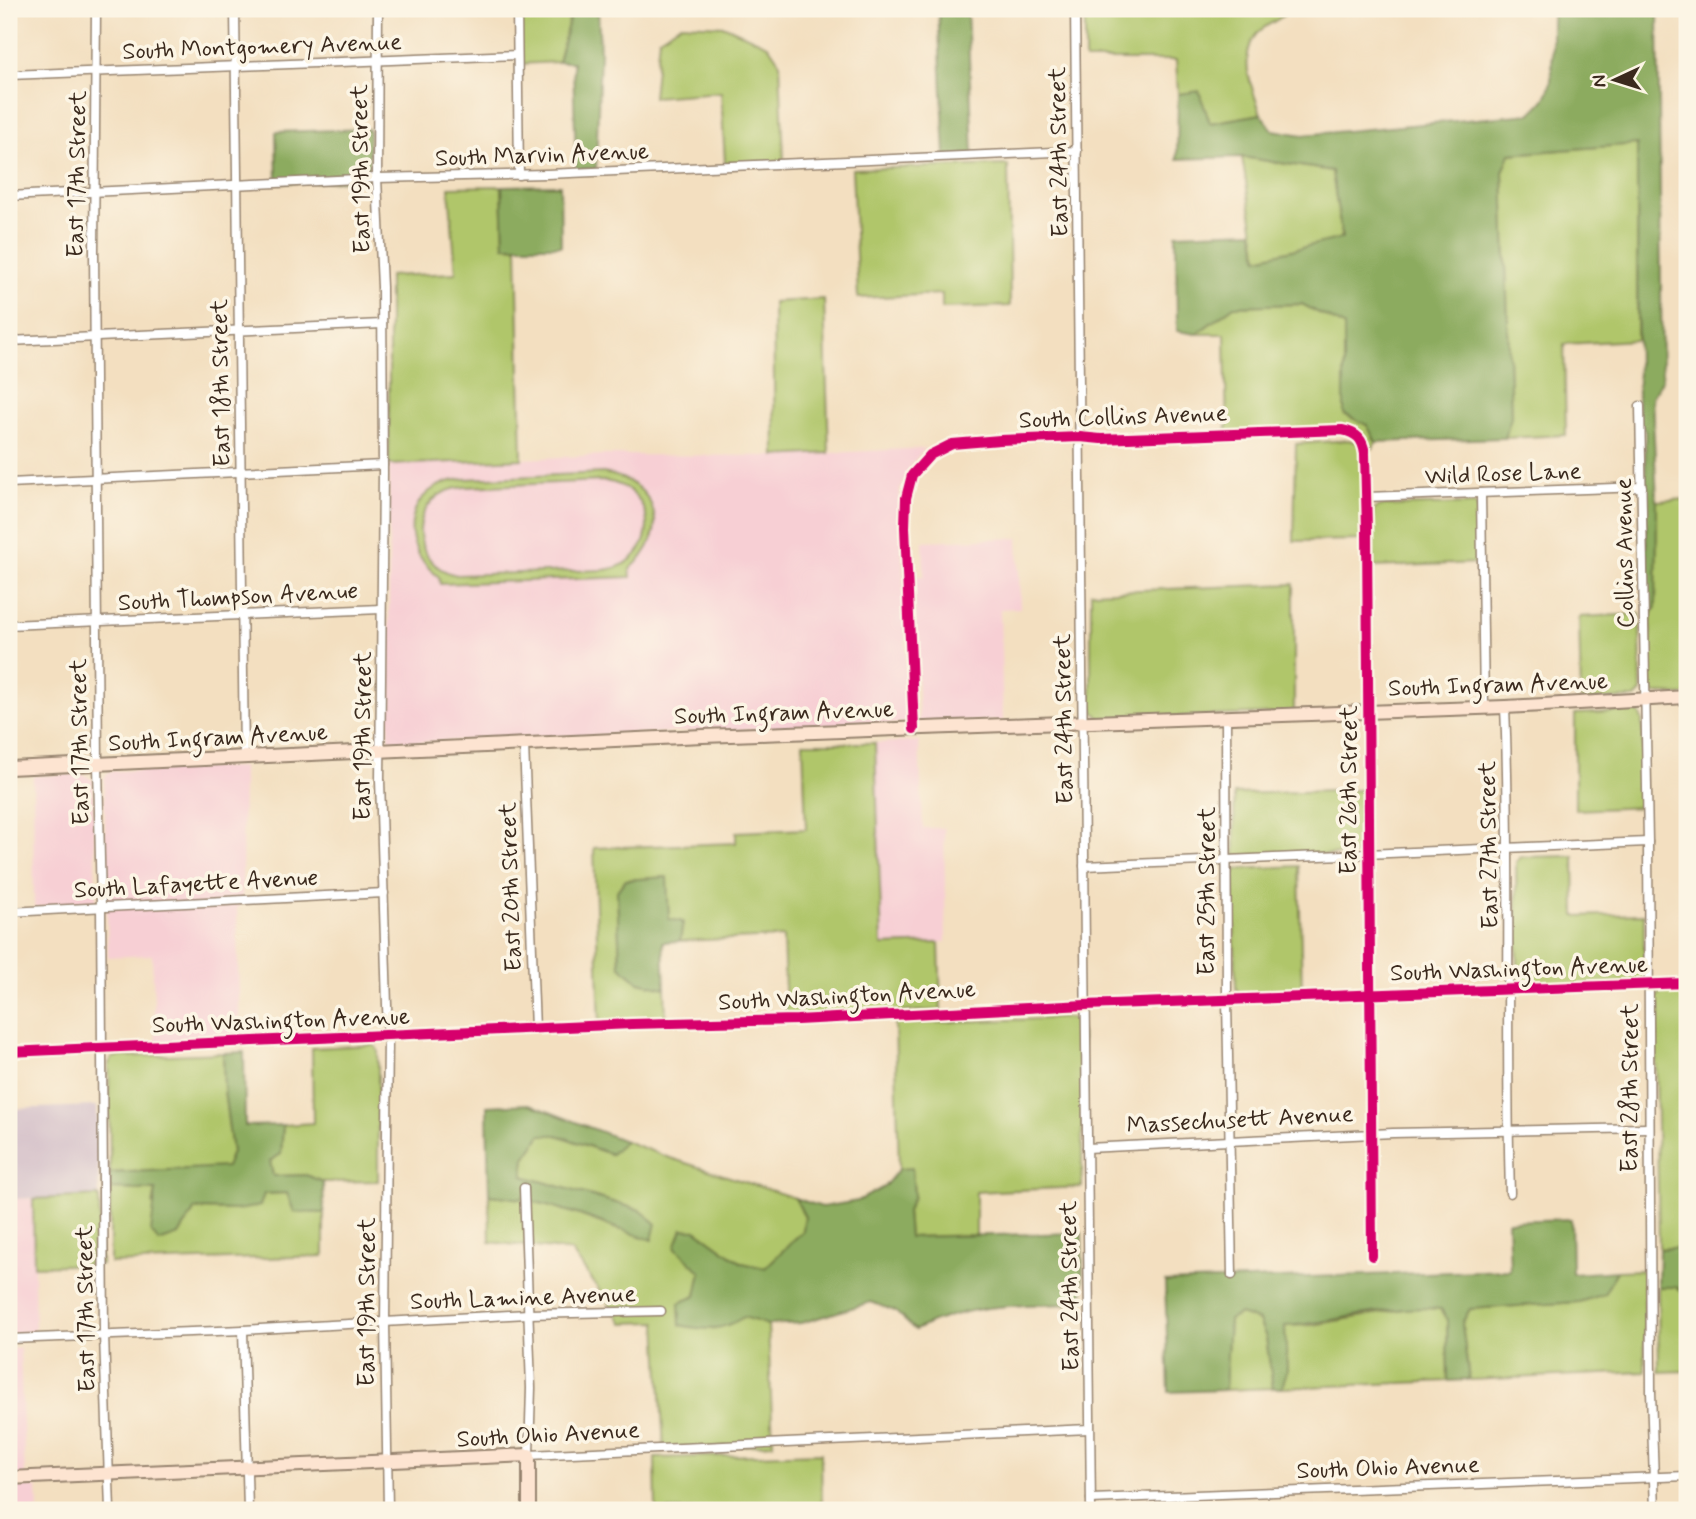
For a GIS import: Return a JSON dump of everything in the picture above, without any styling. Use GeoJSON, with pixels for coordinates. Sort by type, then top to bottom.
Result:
{"type":"FeatureCollection","features":[{"type":"Feature","properties":{"kind":"main road","name":"South Ingram Avenue"},"geometry":{"type":"LineString","coordinates":[[9,768],[1082,721],[1505,707],[1687,697]]}},
{"type":"Feature","properties":{"kind":"main road","name":"South Ohio Avenue"},"geometry":{"type":"LineString","coordinates":[[9,1478],[529,1455]]}},
{"type":"Feature","properties":{"kind":"main road"},"geometry":{"type":"LineString","coordinates":[[529,1455],[529,1510]]}},
{"type":"Feature","properties":{"kind":"street","name":"East 17th Street"},"geometry":{"type":"LineString","coordinates":[[96,9],[98,764],[104,1335],[110,1510]]}},
{"type":"Feature","properties":{"kind":"street","name":"East 18th Street"},"geometry":{"type":"LineString","coordinates":[[235,9],[244,758]]}},
{"type":"Feature","properties":{"kind":"street","name":"East 19th Street"},"geometry":{"type":"LineString","coordinates":[[377,9],[377,178],[383,465],[381,750],[388,1037],[385,1322],[387,1510]]}},
{"type":"Feature","properties":{"kind":"street"},"geometry":{"type":"LineString","coordinates":[[517,9],[519,175]]}},
{"type":"Feature","properties":{"kind":"street","name":"East 24th Street"},"geometry":{"type":"LineString","coordinates":[[1075,9],[1091,1510]]}},
{"type":"Feature","properties":{"kind":"street","name":"South Montgomery Avenue"},"geometry":{"type":"LineString","coordinates":[[9,75],[517,55]]}},
{"type":"Feature","properties":{"kind":"street","name":"South Marvin Avenue"},"geometry":{"type":"LineString","coordinates":[[9,196],[377,178],[519,175],[1077,151]]}},
{"type":"Feature","properties":{"kind":"street"},"geometry":{"type":"LineString","coordinates":[[9,341],[382,324]]}},
{"type":"Feature","properties":{"kind":"street","name":"Collins Avenue"},"geometry":{"type":"LineString","coordinates":[[1640,406],[1646,699]]}},
{"type":"Feature","properties":{"kind":"street","name":"East 26th Street"},"geometry":{"type":"LineString","coordinates":[[1248,433],[1342,430],[1352,432],[1363,443],[1366,497],[1372,1256]]}},
{"type":"Feature","properties":{"kind":"street","name":"South Collins Avenue"},"geometry":{"type":"LineString","coordinates":[[914,729],[906,498],[912,475],[930,455],[952,444],[1000,440],[1248,433]]}},
{"type":"Feature","properties":{"kind":"street"},"geometry":{"type":"LineString","coordinates":[[9,483],[383,465]]}},
{"type":"Feature","properties":{"kind":"street","name":"Wild Rose Lane"},"geometry":{"type":"LineString","coordinates":[[1366,497],[1642,487]]}},
{"type":"Feature","properties":{"kind":"street"},"geometry":{"type":"LineString","coordinates":[[1481,493],[1484,707]]}},
{"type":"Feature","properties":{"kind":"street","name":"South Thompson Avenue"},"geometry":{"type":"LineString","coordinates":[[9,625],[380,608]]}},
{"type":"Feature","properties":{"kind":"street","name":"East 28th Street"},"geometry":{"type":"LineString","coordinates":[[1646,699],[1648,1128],[1655,1510]]}},
{"type":"Feature","properties":{"kind":"street","name":"East 27th Street"},"geometry":{"type":"LineString","coordinates":[[1505,707],[1509,848],[1510,1193]]}},
{"type":"Feature","properties":{"kind":"street","name":"East 25th Street"},"geometry":{"type":"LineString","coordinates":[[1226,716],[1232,1275]]}},
{"type":"Feature","properties":{"kind":"street","name":"East 20th Street"},"geometry":{"type":"LineString","coordinates":[[524,744],[535,1029]]}},
{"type":"Feature","properties":{"kind":"street"},"geometry":{"type":"LineString","coordinates":[[1084,866],[1648,842]]}},
{"type":"Feature","properties":{"kind":"street","name":"South Lafayette Avenue"},"geometry":{"type":"LineString","coordinates":[[9,912],[384,893]]}},
{"type":"Feature","properties":{"kind":"street","name":"South Washington Avenue"},"geometry":{"type":"LineString","coordinates":[[9,1052],[797,1020],[1085,1005],[1687,983]]}},
{"type":"Feature","properties":{"kind":"street","name":"Massechusett Avenue"},"geometry":{"type":"LineString","coordinates":[[1087,1148],[1371,1134],[1648,1128]]}},
{"type":"Feature","properties":{"kind":"street"},"geometry":{"type":"LineString","coordinates":[[524,1188],[529,1455]]}},
{"type":"Feature","properties":{"kind":"street","name":"South Lamine Avenue"},"geometry":{"type":"LineString","coordinates":[[9,1339],[243,1330],[528,1314],[661,1311]]}},
{"type":"Feature","properties":{"kind":"street"},"geometry":{"type":"LineString","coordinates":[[243,1330],[248,1510]]}},
{"type":"Feature","properties":{"kind":"street","name":"South Ohio Avenue"},"geometry":{"type":"LineString","coordinates":[[529,1455],[1089,1429]]}},
{"type":"Feature","properties":{"kind":"street","name":"South Ohio Avenue"},"geometry":{"type":"LineString","coordinates":[[1091,1499],[1687,1476]]}},
{"type":"Feature","properties":{"kind":"shaded area"},"geometry":{"type":"Polygon","coordinates":[[[925,448],[911,465],[900,489],[908,723],[389,743],[389,465],[606,455],[775,456],[925,448]]]}},
{"type":"Feature","properties":{"kind":"shaded area"},"geometry":{"type":"Polygon","coordinates":[[[1018,538],[1020,608],[1000,609],[1003,721],[919,723],[914,576],[924,576],[923,541],[1018,538]]]}},
{"type":"Feature","properties":{"kind":"shaded area"},"geometry":{"type":"Polygon","coordinates":[[[919,741],[923,828],[944,828],[946,942],[882,945],[875,743],[919,741]]]}},
{"type":"Feature","properties":{"kind":"shaded area"},"geometry":{"type":"Polygon","coordinates":[[[243,767],[242,897],[237,910],[240,1042],[156,1045],[152,955],[108,957],[104,779],[113,771],[243,767]]]}},
{"type":"Feature","properties":{"kind":"shaded area"},"geometry":{"type":"Polygon","coordinates":[[[82,774],[93,780],[96,901],[91,905],[34,907],[33,776],[82,774]]]}},
{"type":"Feature","properties":{"kind":"shaded area"},"geometry":{"type":"Polygon","coordinates":[[[97,1106],[99,1196],[9,1199],[9,1109],[97,1106]]]}},
{"type":"Feature","properties":{"kind":"shaded area"},"geometry":{"type":"Polygon","coordinates":[[[9,1199],[33,1199],[35,1337],[9,1338],[9,1199]]]}},
{"type":"Feature","properties":{"kind":"shaded area"},"geometry":{"type":"Polygon","coordinates":[[[20,1348],[25,1476],[9,1476],[9,1349],[20,1348]]]}},
{"type":"Feature","properties":{"kind":"shaded area"},"geometry":{"type":"Polygon","coordinates":[[[9,1487],[37,1487],[38,1510],[9,1510],[9,1487]]]}},
{"type":"Feature","properties":{"kind":"green space"},"geometry":{"type":"Polygon","coordinates":[[[519,9],[572,9],[558,62],[519,64],[519,9]]]}},
{"type":"Feature","properties":{"kind":"green space"},"geometry":{"type":"Polygon","coordinates":[[[572,9],[598,9],[600,53],[596,169],[576,169],[573,62],[558,62],[572,9]]]}},
{"type":"Feature","properties":{"kind":"green space"},"geometry":{"type":"Polygon","coordinates":[[[938,9],[967,9],[973,154],[945,156],[938,9]]]}},
{"type":"Feature","properties":{"kind":"green space"},"geometry":{"type":"Polygon","coordinates":[[[1085,9],[1289,9],[1258,32],[1250,45],[1247,65],[1261,114],[1209,123],[1199,92],[1178,94],[1176,60],[1085,60],[1085,9]]]}},
{"type":"Feature","properties":{"kind":"green space"},"geometry":{"type":"Polygon","coordinates":[[[1553,9],[1658,9],[1662,380],[1652,397],[1657,501],[1656,607],[1651,615],[1647,607],[1645,431],[1638,421],[1637,144],[1510,154],[1503,172],[1511,417],[1505,438],[1376,442],[1367,425],[1344,414],[1344,326],[1302,304],[1234,306],[1196,334],[1177,331],[1176,234],[1253,231],[1258,258],[1342,238],[1332,171],[1242,157],[1177,159],[1178,94],[1199,91],[1210,123],[1261,114],[1273,130],[1303,135],[1530,114],[1544,100],[1549,89],[1553,9]]]}},
{"type":"Feature","properties":{"kind":"green space"},"geometry":{"type":"Polygon","coordinates":[[[681,24],[725,26],[768,45],[780,63],[784,162],[725,163],[721,92],[653,97],[659,38],[681,24]]]}},
{"type":"Feature","properties":{"kind":"green space"},"geometry":{"type":"Polygon","coordinates":[[[369,129],[369,180],[277,183],[276,132],[369,129]]]}},
{"type":"Feature","properties":{"kind":"green space"},"geometry":{"type":"Polygon","coordinates":[[[1637,144],[1637,340],[1564,344],[1566,435],[1505,438],[1511,417],[1503,172],[1510,154],[1637,144]]]}},
{"type":"Feature","properties":{"kind":"green space"},"geometry":{"type":"Polygon","coordinates":[[[1242,157],[1332,171],[1342,239],[1258,258],[1242,157]]]}},
{"type":"Feature","properties":{"kind":"green space"},"geometry":{"type":"Polygon","coordinates":[[[1008,165],[1010,306],[942,308],[942,294],[858,298],[852,169],[1008,165]]]}},
{"type":"Feature","properties":{"kind":"green space"},"geometry":{"type":"Polygon","coordinates":[[[560,185],[561,246],[504,246],[502,186],[560,185]]]}},
{"type":"Feature","properties":{"kind":"green space"},"geometry":{"type":"Polygon","coordinates":[[[502,186],[504,246],[517,247],[522,459],[389,465],[389,276],[456,273],[449,187],[502,186]]]}},
{"type":"Feature","properties":{"kind":"green space"},"geometry":{"type":"Polygon","coordinates":[[[824,299],[829,453],[775,456],[773,302],[824,299]]]}},
{"type":"Feature","properties":{"kind":"green space"},"geometry":{"type":"Polygon","coordinates":[[[1302,304],[1344,326],[1344,414],[1367,425],[1376,442],[1373,448],[1361,435],[1345,431],[1227,436],[1225,334],[1196,334],[1234,306],[1302,304]]]}},
{"type":"Feature","properties":{"kind":"green space"},"geometry":{"type":"Polygon","coordinates":[[[1349,440],[1359,443],[1365,454],[1365,540],[1294,541],[1296,444],[1349,440]]]}},
{"type":"Feature","properties":{"kind":"green space"},"geometry":{"type":"Polygon","coordinates":[[[603,473],[622,478],[636,486],[647,497],[653,510],[655,525],[652,540],[630,569],[631,577],[440,584],[439,577],[425,564],[416,548],[412,533],[413,518],[418,504],[429,492],[444,483],[463,479],[603,473]],[[603,481],[465,487],[446,492],[432,501],[424,514],[420,529],[422,544],[429,558],[440,569],[457,575],[604,570],[623,565],[636,554],[644,541],[647,526],[644,510],[636,497],[622,486],[603,481]]]}},
{"type":"Feature","properties":{"kind":"green space"},"geometry":{"type":"Polygon","coordinates":[[[1687,499],[1687,695],[1653,694],[1650,685],[1651,615],[1656,607],[1657,501],[1687,499]]]}},
{"type":"Feature","properties":{"kind":"green space"},"geometry":{"type":"Polygon","coordinates":[[[1474,504],[1478,508],[1478,563],[1373,567],[1373,511],[1379,506],[1474,504]]]}},
{"type":"Feature","properties":{"kind":"green space"},"geometry":{"type":"Polygon","coordinates":[[[1294,584],[1294,713],[1101,719],[1094,712],[1091,703],[1091,592],[1294,584]]]}},
{"type":"Feature","properties":{"kind":"green space"},"geometry":{"type":"Polygon","coordinates":[[[1640,614],[1641,692],[1635,698],[1581,700],[1579,617],[1640,614]]]}},
{"type":"Feature","properties":{"kind":"green space"},"geometry":{"type":"Polygon","coordinates":[[[1639,713],[1642,720],[1644,807],[1575,810],[1575,714],[1639,713]]]}},
{"type":"Feature","properties":{"kind":"green space"},"geometry":{"type":"Polygon","coordinates":[[[803,743],[875,743],[882,945],[939,943],[941,1010],[786,1018],[783,937],[680,941],[683,922],[669,919],[666,877],[625,880],[617,891],[620,966],[639,982],[665,988],[666,1023],[600,1026],[594,848],[736,843],[736,832],[806,829],[803,743]]]}},
{"type":"Feature","properties":{"kind":"green space"},"geometry":{"type":"Polygon","coordinates":[[[1364,790],[1365,854],[1235,857],[1234,794],[1364,790]]]}},
{"type":"Feature","properties":{"kind":"green space"},"geometry":{"type":"Polygon","coordinates":[[[1574,856],[1575,916],[1644,914],[1644,978],[1638,982],[1522,988],[1518,982],[1516,862],[1521,857],[1574,856]]]}},
{"type":"Feature","properties":{"kind":"green space"},"geometry":{"type":"Polygon","coordinates":[[[1299,866],[1302,994],[1241,995],[1236,989],[1233,874],[1238,869],[1299,866]]]}},
{"type":"Feature","properties":{"kind":"green space"},"geometry":{"type":"Polygon","coordinates":[[[667,877],[669,919],[683,922],[680,941],[663,942],[665,988],[639,982],[620,966],[617,891],[625,880],[667,877]]]}},
{"type":"Feature","properties":{"kind":"green space"},"geometry":{"type":"Polygon","coordinates":[[[1687,991],[1687,1247],[1659,1249],[1655,999],[1661,992],[1687,991]]]}},
{"type":"Feature","properties":{"kind":"green space"},"geometry":{"type":"Polygon","coordinates":[[[1069,1018],[1074,1020],[1082,1036],[1082,1187],[976,1192],[976,1235],[909,1237],[907,1210],[914,1195],[912,1169],[899,1169],[895,1024],[1069,1018]]]}},
{"type":"Feature","properties":{"kind":"green space"},"geometry":{"type":"Polygon","coordinates":[[[374,1045],[378,1050],[378,1181],[323,1182],[306,1175],[273,1176],[270,1161],[281,1154],[283,1125],[313,1123],[312,1048],[374,1045]]]}},
{"type":"Feature","properties":{"kind":"green space"},"geometry":{"type":"Polygon","coordinates":[[[244,1052],[245,1126],[283,1125],[281,1154],[270,1161],[273,1176],[306,1175],[323,1182],[324,1213],[294,1212],[287,1193],[264,1194],[260,1206],[237,1210],[195,1209],[179,1235],[159,1242],[151,1232],[156,1190],[110,1189],[110,1173],[226,1167],[232,1152],[224,1090],[223,1053],[244,1052]]]}},
{"type":"Feature","properties":{"kind":"green space"},"geometry":{"type":"Polygon","coordinates":[[[223,1053],[224,1090],[232,1152],[226,1168],[110,1173],[109,1063],[113,1057],[223,1053]]]}},
{"type":"Feature","properties":{"kind":"green space"},"geometry":{"type":"Polygon","coordinates":[[[529,1104],[625,1141],[611,1154],[557,1135],[541,1135],[525,1158],[523,1176],[640,1210],[656,1223],[652,1240],[552,1206],[489,1195],[487,1106],[529,1104]]]}},
{"type":"Feature","properties":{"kind":"green space"},"geometry":{"type":"Polygon","coordinates":[[[541,1135],[557,1135],[610,1154],[625,1141],[795,1198],[805,1217],[803,1231],[765,1268],[742,1263],[696,1230],[691,1261],[701,1272],[696,1296],[768,1325],[773,1444],[664,1450],[657,1322],[623,1323],[571,1251],[490,1242],[489,1195],[539,1203],[619,1230],[640,1210],[523,1176],[525,1158],[541,1135]]]}},
{"type":"Feature","properties":{"kind":"green space"},"geometry":{"type":"Polygon","coordinates":[[[912,1168],[914,1196],[907,1211],[909,1237],[1082,1233],[1083,1304],[1018,1305],[976,1310],[956,1314],[915,1330],[895,1311],[871,1302],[801,1323],[768,1325],[744,1317],[728,1325],[713,1328],[680,1325],[679,1303],[696,1296],[701,1272],[675,1247],[682,1229],[696,1230],[742,1263],[765,1268],[803,1231],[805,1217],[795,1198],[822,1207],[858,1201],[884,1187],[899,1169],[912,1168]]]}},
{"type":"Feature","properties":{"kind":"green space"},"geometry":{"type":"Polygon","coordinates":[[[110,1189],[156,1190],[153,1205],[179,1235],[195,1209],[237,1210],[263,1194],[287,1193],[294,1212],[324,1213],[324,1256],[110,1263],[110,1189]]]}},
{"type":"Feature","properties":{"kind":"green space"},"geometry":{"type":"Polygon","coordinates":[[[99,1196],[101,1264],[34,1266],[33,1199],[99,1196]]]}},
{"type":"Feature","properties":{"kind":"green space"},"geometry":{"type":"Polygon","coordinates":[[[1571,1219],[1572,1274],[1617,1271],[1604,1294],[1579,1302],[1470,1309],[1462,1323],[1469,1380],[1448,1381],[1447,1320],[1441,1309],[1421,1308],[1382,1311],[1285,1326],[1287,1370],[1282,1388],[1273,1388],[1266,1337],[1259,1321],[1240,1314],[1229,1320],[1225,1390],[1169,1392],[1165,1282],[1510,1270],[1508,1221],[1571,1219]]]}},
{"type":"Feature","properties":{"kind":"green space"},"geometry":{"type":"Polygon","coordinates":[[[1687,1247],[1687,1296],[1677,1287],[1658,1287],[1659,1249],[1687,1247]]]}},
{"type":"Feature","properties":{"kind":"green space"},"geometry":{"type":"Polygon","coordinates":[[[1644,1270],[1645,1372],[1469,1380],[1462,1323],[1470,1309],[1579,1302],[1604,1294],[1617,1271],[1644,1270]]]}},
{"type":"Feature","properties":{"kind":"green space"},"geometry":{"type":"Polygon","coordinates":[[[1658,1287],[1677,1287],[1687,1296],[1687,1371],[1659,1372],[1658,1287]]]}},
{"type":"Feature","properties":{"kind":"green space"},"geometry":{"type":"Polygon","coordinates":[[[1416,1307],[1440,1309],[1447,1320],[1448,1381],[1282,1388],[1287,1370],[1284,1326],[1313,1325],[1416,1307]]]}},
{"type":"Feature","properties":{"kind":"green space"},"geometry":{"type":"Polygon","coordinates":[[[1240,1314],[1259,1321],[1266,1337],[1273,1388],[1225,1390],[1229,1320],[1240,1314]]]}},
{"type":"Feature","properties":{"kind":"green space"},"geometry":{"type":"Polygon","coordinates":[[[821,1453],[822,1510],[656,1510],[655,1458],[821,1453]]]}},
{"type":"Feature","properties":{"kind":"cycle path"},"geometry":{"type":"LineString","coordinates":[[914,729],[906,498],[912,475],[930,455],[952,444],[1000,440],[1342,430],[1358,438],[1363,444],[1365,454],[1367,529],[1372,1256]]}},
{"type":"Feature","properties":{"kind":"cycle path"},"geometry":{"type":"LineString","coordinates":[[9,1052],[632,1024],[797,1020],[1085,1005],[1687,983]]}}]}
